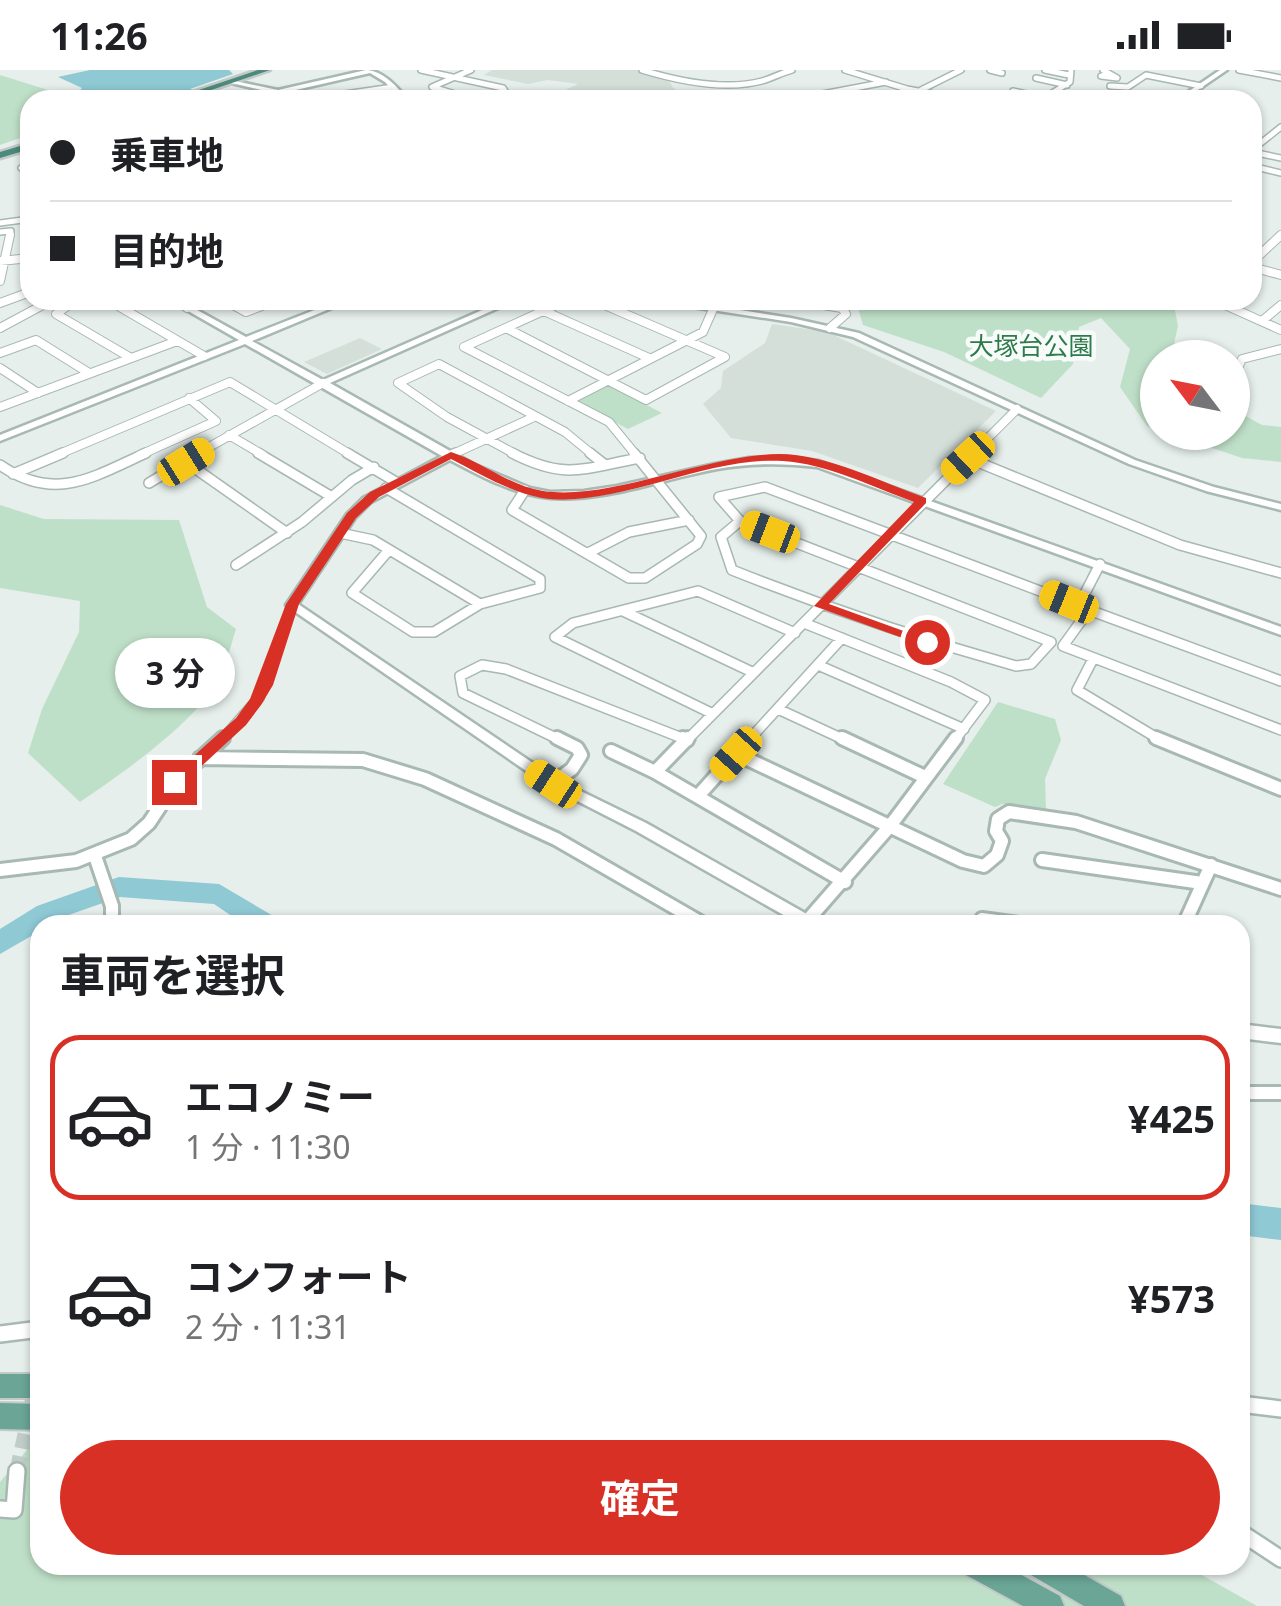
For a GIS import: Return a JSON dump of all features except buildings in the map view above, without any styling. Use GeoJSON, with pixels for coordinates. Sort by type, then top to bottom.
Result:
{"type":"FeatureCollection","features":[{"type":"Feature","properties":{"kind":"highway"},"geometry":{"type":"LineString","coordinates":[[211,90],[266,70]]}},
{"type":"Feature","properties":{"kind":"highway"},"geometry":{"type":"LineString","coordinates":[[208,90],[278,70]]}},
{"type":"Feature","properties":{"kind":"main road"},"geometry":{"type":"LineString","coordinates":[[0,1386],[30,1386]]}},
{"type":"Feature","properties":{"kind":"main road"},"geometry":{"type":"LineString","coordinates":[[0,1416],[30,1417]]}},
{"type":"Feature","properties":{"kind":"main road"},"geometry":{"type":"LineString","coordinates":[[994,1575],[1050,1606]]}},
{"type":"Feature","properties":{"kind":"main road"},"geometry":{"type":"LineString","coordinates":[[1058,1575],[1111,1606]]}},
{"type":"Feature","properties":{"kind":"street"},"geometry":{"type":"LineString","coordinates":[[421,70],[505,90]]}},
{"type":"Feature","properties":{"kind":"street"},"geometry":{"type":"LineString","coordinates":[[442,90],[432,87],[471,70]]}},
{"type":"Feature","properties":{"kind":"street"},"geometry":{"type":"LineString","coordinates":[[642,70],[670,80],[736,84],[792,70]]}},
{"type":"Feature","properties":{"kind":"street"},"geometry":{"type":"LineString","coordinates":[[844,70],[921,90],[962,70]]}},
{"type":"Feature","properties":{"kind":"street"},"geometry":{"type":"LineString","coordinates":[[990,70],[1002,72]]}},
{"type":"Feature","properties":{"kind":"street"},"geometry":{"type":"LineString","coordinates":[[1045,70],[1070,73],[1071,80],[1058,90]]}},
{"type":"Feature","properties":{"kind":"street"},"geometry":{"type":"LineString","coordinates":[[1194,90],[1224,70]]}},
{"type":"Feature","properties":{"kind":"street"},"geometry":{"type":"LineString","coordinates":[[1239,70],[1281,78]]}},
{"type":"Feature","properties":{"kind":"street"},"geometry":{"type":"LineString","coordinates":[[287,90],[370,71],[396,90]]}},
{"type":"Feature","properties":{"kind":"street"},"geometry":{"type":"LineString","coordinates":[[1110,86],[1128,87],[1146,75],[1200,86]]}},
{"type":"Feature","properties":{"kind":"street"},"geometry":{"type":"LineString","coordinates":[[1036,78],[1066,85]]}},
{"type":"Feature","properties":{"kind":"street"},"geometry":{"type":"LineString","coordinates":[[843,90],[886,82]]}},
{"type":"Feature","properties":{"kind":"street"},"geometry":{"type":"LineString","coordinates":[[225,85],[263,90]]}},
{"type":"Feature","properties":{"kind":"street"},"geometry":{"type":"LineString","coordinates":[[371,90],[393,87]]}},
{"type":"Feature","properties":{"kind":"street"},"geometry":{"type":"LineString","coordinates":[[1262,141],[1281,126]]}},
{"type":"Feature","properties":{"kind":"street"},"geometry":{"type":"LineString","coordinates":[[1270,135],[1281,138]]}},
{"type":"Feature","properties":{"kind":"street"},"geometry":{"type":"LineString","coordinates":[[0,232],[12,231],[0,280]]}},
{"type":"Feature","properties":{"kind":"street"},"geometry":{"type":"LineString","coordinates":[[1262,254],[1281,235]]}},
{"type":"Feature","properties":{"kind":"street"},"geometry":{"type":"LineString","coordinates":[[0,242],[10,242]]}},
{"type":"Feature","properties":{"kind":"street"},"geometry":{"type":"LineString","coordinates":[[1262,320],[1281,305]]}},
{"type":"Feature","properties":{"kind":"street"},"geometry":{"type":"LineString","coordinates":[[0,328],[33,310]]}},
{"type":"Feature","properties":{"kind":"street"},"geometry":{"type":"LineString","coordinates":[[62,310],[56,314],[131,358]]}},
{"type":"Feature","properties":{"kind":"street"},"geometry":{"type":"LineString","coordinates":[[125,310],[204,356]]}},
{"type":"Feature","properties":{"kind":"street"},"geometry":{"type":"LineString","coordinates":[[191,310],[451,455],[525,490],[547,495],[582,494],[741,460],[783,457],[819,464],[1281,630]]}},
{"type":"Feature","properties":{"kind":"street"},"geometry":{"type":"LineString","coordinates":[[0,438],[322,310]]}},
{"type":"Feature","properties":{"kind":"street"},"geometry":{"type":"LineString","coordinates":[[149,483],[323,383],[489,310]]}},
{"type":"Feature","properties":{"kind":"street"},"geometry":{"type":"LineString","coordinates":[[506,328],[646,400],[725,357],[617,310]]}},
{"type":"Feature","properties":{"kind":"street"},"geometry":{"type":"LineString","coordinates":[[568,401],[703,332],[713,310]]}},
{"type":"Feature","properties":{"kind":"street"},"geometry":{"type":"LineString","coordinates":[[740,310],[830,328],[874,342],[1132,462],[1210,490],[1281,507]]}},
{"type":"Feature","properties":{"kind":"street"},"geometry":{"type":"LineString","coordinates":[[830,328],[846,314],[843,310]]}},
{"type":"Feature","properties":{"kind":"street"},"geometry":{"type":"LineString","coordinates":[[1238,310],[1281,330]]}},
{"type":"Feature","properties":{"kind":"street"},"geometry":{"type":"LineString","coordinates":[[525,490],[512,510],[628,578],[645,578],[697,544],[702,536],[609,422],[464,346],[544,311],[649,358]]}},
{"type":"Feature","properties":{"kind":"street"},"geometry":{"type":"LineString","coordinates":[[0,353],[36,340],[89,373]]}},
{"type":"Feature","properties":{"kind":"street"},"geometry":{"type":"LineString","coordinates":[[0,407],[177,341]]}},
{"type":"Feature","properties":{"kind":"street"},"geometry":{"type":"LineString","coordinates":[[1250,357],[1281,348]]}},
{"type":"Feature","properties":{"kind":"street"},"geometry":{"type":"LineString","coordinates":[[604,464],[583,443],[439,364],[398,382],[488,439],[544,468],[573,472],[640,458]]}},
{"type":"Feature","properties":{"kind":"street"},"geometry":{"type":"LineString","coordinates":[[0,368],[38,393]]}},
{"type":"Feature","properties":{"kind":"street"},"geometry":{"type":"LineString","coordinates":[[12,474],[230,382],[374,468],[391,485],[540,579],[540,588],[480,604],[434,632],[413,632],[352,593],[389,550]]}},
{"type":"Feature","properties":{"kind":"street"},"geometry":{"type":"LineString","coordinates":[[0,465],[12,474],[70,486],[216,421],[189,398]]}},
{"type":"Feature","properties":{"kind":"street"},"geometry":{"type":"LineString","coordinates":[[655,772],[922,500],[1017,409]]}},
{"type":"Feature","properties":{"kind":"street"},"geometry":{"type":"LineString","coordinates":[[0,870],[38,869],[96,856],[142,831],[174,782],[241,721],[261,694],[292,604],[359,507],[391,485],[534,417]]}},
{"type":"Feature","properties":{"kind":"street"},"geometry":{"type":"LineString","coordinates":[[229,435],[332,497]]}},
{"type":"Feature","properties":{"kind":"street"},"geometry":{"type":"LineString","coordinates":[[968,458],[1192,549],[1281,573]]}},
{"type":"Feature","properties":{"kind":"street"},"geometry":{"type":"LineString","coordinates":[[186,462],[287,533]]}},
{"type":"Feature","properties":{"kind":"street"},"geometry":{"type":"LineString","coordinates":[[236,565],[287,533],[374,468]]}},
{"type":"Feature","properties":{"kind":"street"},"geometry":{"type":"LineString","coordinates":[[740,521],[721,536],[732,570],[820,606],[927,642],[1016,666],[1031,664],[1051,642],[740,521],[720,497],[765,487],[1069,602],[1081,601],[1100,564]]}},
{"type":"Feature","properties":{"kind":"street"},"geometry":{"type":"LineString","coordinates":[[588,553],[629,532],[688,520]]}},
{"type":"Feature","properties":{"kind":"street"},"geometry":{"type":"LineString","coordinates":[[340,533],[373,540],[480,604]]}},
{"type":"Feature","properties":{"kind":"street"},"geometry":{"type":"LineString","coordinates":[[711,713],[555,638],[573,622],[698,591],[795,633]]}},
{"type":"Feature","properties":{"kind":"street"},"geometry":{"type":"LineString","coordinates":[[292,604],[553,784],[641,827],[796,915]]}},
{"type":"Feature","properties":{"kind":"street"},"geometry":{"type":"LineString","coordinates":[[1281,681],[1089,610],[1063,646],[1281,730]]}},
{"type":"Feature","properties":{"kind":"street"},"geometry":{"type":"LineString","coordinates":[[623,611],[752,672]]}},
{"type":"Feature","properties":{"kind":"street"},"geometry":{"type":"LineString","coordinates":[[804,623],[951,682],[985,700],[817,915]]}},
{"type":"Feature","properties":{"kind":"street"},"geometry":{"type":"LineString","coordinates":[[698,796],[842,638]]}},
{"type":"Feature","properties":{"kind":"street"},"geometry":{"type":"LineString","coordinates":[[1093,659],[1077,690],[1145,734],[1281,790]]}},
{"type":"Feature","properties":{"kind":"street"},"geometry":{"type":"LineString","coordinates":[[553,784],[581,755],[576,748],[463,693],[458,686],[460,676],[467,670],[489,664],[688,740]]}},
{"type":"Feature","properties":{"kind":"street"},"geometry":{"type":"LineString","coordinates":[[818,665],[964,729]]}},
{"type":"Feature","properties":{"kind":"street"},"geometry":{"type":"LineString","coordinates":[[778,708],[925,777]]}},
{"type":"Feature","properties":{"kind":"street"},"geometry":{"type":"LineString","coordinates":[[610,752],[655,772],[844,882]]}},
{"type":"Feature","properties":{"kind":"street"},"geometry":{"type":"LineString","coordinates":[[736,754],[963,862],[984,866],[997,856],[1002,842],[996,831],[998,819],[1009,812],[1112,832],[1281,889]]}},
{"type":"Feature","properties":{"kind":"street"},"geometry":{"type":"LineString","coordinates":[[200,758],[304,756],[363,760],[425,779],[556,839],[688,915]]}},
{"type":"Feature","properties":{"kind":"street"},"geometry":{"type":"LineString","coordinates":[[96,856],[112,915]]}},
{"type":"Feature","properties":{"kind":"street"},"geometry":{"type":"LineString","coordinates":[[1042,860],[1202,883]]}},
{"type":"Feature","properties":{"kind":"street"},"geometry":{"type":"LineString","coordinates":[[1188,915],[1210,865]]}},
{"type":"Feature","properties":{"kind":"street"},"geometry":{"type":"LineString","coordinates":[[1250,1033],[1281,1036]]}},
{"type":"Feature","properties":{"kind":"street"},"geometry":{"type":"LineString","coordinates":[[1250,1094],[1281,1093]]}},
{"type":"Feature","properties":{"kind":"street"},"geometry":{"type":"LineString","coordinates":[[0,1334],[30,1330]]}},
{"type":"Feature","properties":{"kind":"street"},"geometry":{"type":"LineString","coordinates":[[1250,1405],[1281,1409]]}},
{"type":"Feature","properties":{"kind":"street"},"geometry":{"type":"LineString","coordinates":[[0,1509],[14,1510],[17,1471]]}},
{"type":"Feature","properties":{"kind":"street"},"geometry":{"type":"LineString","coordinates":[[1250,1539],[1281,1559]]}},
{"type":"Feature","properties":{"kind":"shaded area"},"geometry":{"type":"Polygon","coordinates":[[[492,70],[637,70],[670,82],[676,90],[565,90],[578,84],[548,80],[528,84],[484,75],[492,70]]]}},
{"type":"Feature","properties":{"kind":"shaded area"},"geometry":{"type":"Polygon","coordinates":[[[772,324],[827,332],[996,411],[918,488],[812,451],[731,438],[703,404],[721,388],[723,371],[765,343],[772,324]]]}},
{"type":"Feature","properties":{"kind":"shaded area"},"geometry":{"type":"Polygon","coordinates":[[[360,338],[382,349],[327,374],[304,362],[360,338]]]}},
{"type":"Feature","properties":{"kind":"green space"},"geometry":{"type":"Polygon","coordinates":[[[0,75],[48,90],[20,90],[20,138],[0,145],[0,75]]]}},
{"type":"Feature","properties":{"kind":"green space","name":"大塚台公園"},"geometry":{"type":"Polygon","coordinates":[[[859,310],[1175,310],[1178,326],[1175,340],[1140,340],[1140,416],[1120,387],[1130,349],[1101,318],[1079,327],[1073,364],[1041,398],[944,352],[863,325],[859,310]]]}},
{"type":"Feature","properties":{"kind":"green space"},"geometry":{"type":"Polygon","coordinates":[[[608,385],[662,413],[628,429],[575,401],[608,385]]]}},
{"type":"Feature","properties":{"kind":"green space"},"geometry":{"type":"Polygon","coordinates":[[[1250,418],[1262,425],[1281,427],[1281,462],[1242,458],[1218,450],[1250,450],[1250,418]]]}},
{"type":"Feature","properties":{"kind":"green space"},"geometry":{"type":"Polygon","coordinates":[[[0,505],[44,519],[179,520],[207,607],[236,629],[221,675],[197,709],[158,744],[80,802],[28,753],[42,709],[79,632],[80,601],[0,588],[0,505]]]}},
{"type":"Feature","properties":{"kind":"green space"},"geometry":{"type":"Polygon","coordinates":[[[998,702],[1055,719],[1061,740],[1045,779],[1046,809],[1002,804],[995,807],[943,784],[998,702]]]}},
{"type":"Feature","properties":{"kind":"green space"},"geometry":{"type":"Polygon","coordinates":[[[30,1447],[30,1575],[1202,1575],[1257,1606],[0,1606],[0,1482],[30,1447]]]}},
{"type":"Feature","properties":{"kind":"water"},"geometry":{"type":"Polygon","coordinates":[[[90,70],[229,70],[233,74],[190,89],[193,90],[80,90],[58,77],[90,70]]]}},
{"type":"Feature","properties":{"kind":"waterway"},"geometry":{"type":"LineString","coordinates":[[43,915],[119,887],[219,894],[251,915]]}},
{"type":"Feature","properties":{"kind":"waterway"},"geometry":{"type":"LineString","coordinates":[[0,943],[30,923]]}},
{"type":"Feature","properties":{"kind":"waterway"},"geometry":{"type":"LineString","coordinates":[[1250,1220],[1281,1224]]}},
{"type":"Feature","properties":{"kind":"tunnel"},"geometry":{"type":"LineString","coordinates":[[17,1471],[30,1411]]}},
{"type":"Feature","properties":{"kind":"route"},"geometry":{"type":"LineString","coordinates":[[174,782],[241,721],[256,702],[266,685],[292,604],[352,516],[374,494],[451,455],[525,490],[547,495],[582,494],[741,460],[783,457],[819,464],[922,500],[820,606],[927,642]]}}]}
